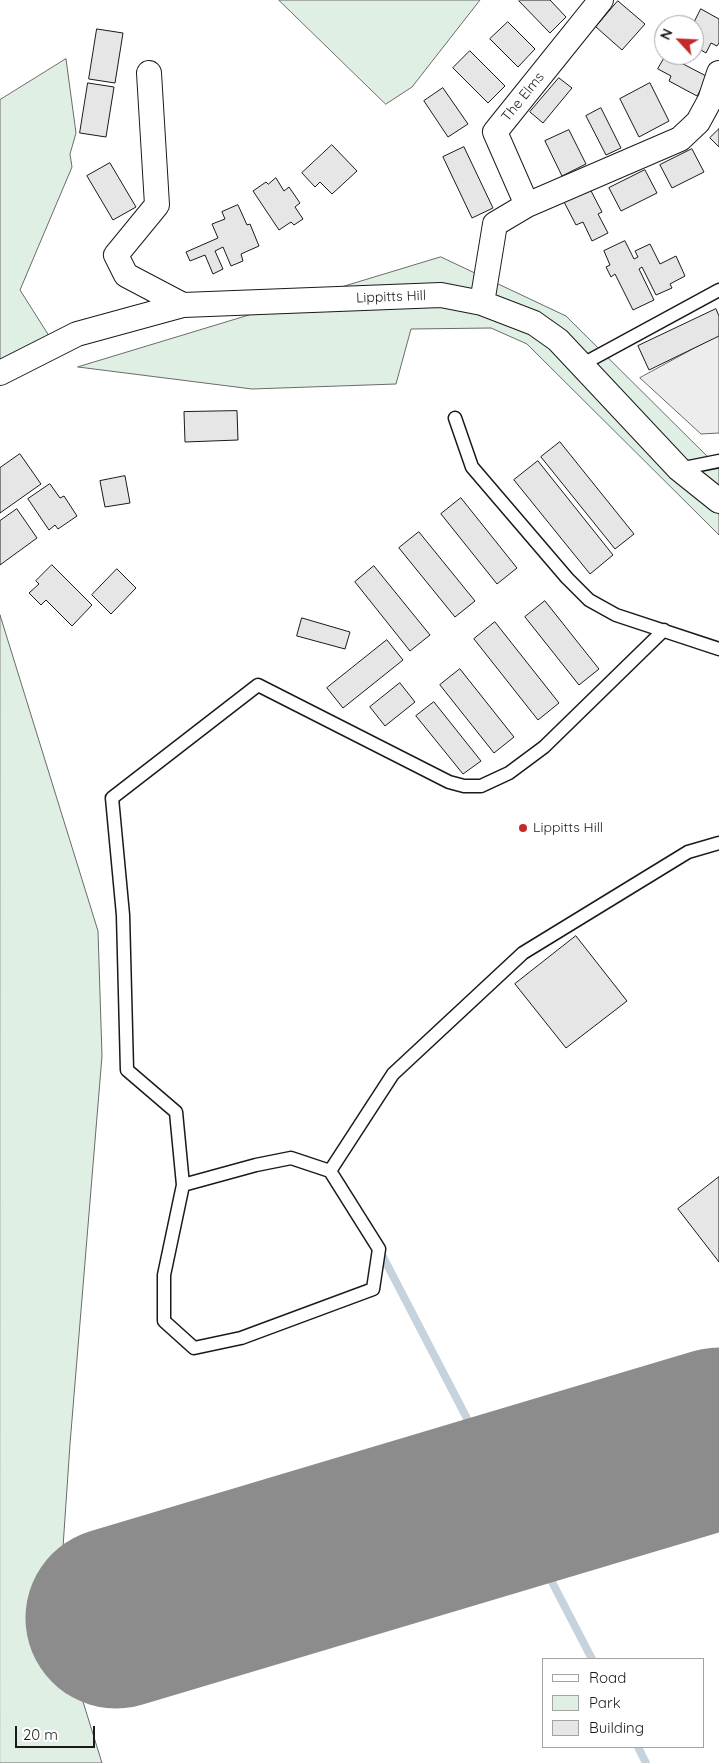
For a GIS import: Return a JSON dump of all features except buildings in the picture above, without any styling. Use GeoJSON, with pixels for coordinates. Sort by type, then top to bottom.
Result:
{"type":"FeatureCollection","features":[{"type":"Feature","properties":{"kind":"street","name":"The Elms"},"geometry":{"type":"LineString","coordinates":[[527,205],[495,132],[601,0]]}},
{"type":"Feature","properties":{"kind":"street"},"geometry":{"type":"LineString","coordinates":[[149,73],[157,205],[116,255],[126,275],[183,305]]}},
{"type":"Feature","properties":{"kind":"street"},"geometry":{"type":"LineString","coordinates":[[482,303],[495,224],[527,205],[680,139],[698,122],[710,100],[719,73]]}},
{"type":"Feature","properties":{"kind":"street","name":"Lippitts Hill"},"geometry":{"type":"LineString","coordinates":[[0,373],[77,334],[183,305],[441,295],[482,303],[534,323],[558,340],[679,469],[719,501]]}},
{"type":"Feature","properties":{"kind":"lane"},"geometry":{"type":"LineString","coordinates":[[580,365],[719,290]]}},
{"type":"Feature","properties":{"kind":"lane"},"geometry":{"type":"LineString","coordinates":[[455,418],[472,467],[567,578],[589,600],[616,615],[719,648]]}},
{"type":"Feature","properties":{"kind":"lane"},"geometry":{"type":"LineString","coordinates":[[679,469],[719,461]]}},
{"type":"Feature","properties":{"kind":"lane"},"geometry":{"type":"LineString","coordinates":[[183,1185],[256,1164],[291,1158],[330,1171],[379,1249],[373,1289],[241,1338],[194,1348],[164,1321],[164,1274],[183,1185],[176,1112],[127,1070],[123,915],[112,798],[258,685],[449,782],[464,786],[481,786],[509,773],[544,747],[664,630]]}},
{"type":"Feature","properties":{"kind":"lane"},"geometry":{"type":"LineString","coordinates":[[330,1171],[393,1074],[523,953],[688,852],[719,843]]}},
{"type":"Feature","properties":{"kind":"green space"},"geometry":{"type":"Polygon","coordinates":[[[279,0],[480,0],[412,87],[386,104],[279,0]]]}},
{"type":"Feature","properties":{"kind":"green space"},"geometry":{"type":"Polygon","coordinates":[[[66,59],[76,133],[70,154],[72,167],[20,290],[58,350],[0,385],[0,100],[66,59]]]}},
{"type":"Feature","properties":{"kind":"green space"},"geometry":{"type":"Polygon","coordinates":[[[441,257],[566,316],[719,468],[719,535],[527,344],[491,328],[411,329],[396,384],[252,389],[78,367],[441,257]]]}},
{"type":"Feature","properties":{"kind":"green space"},"geometry":{"type":"Polygon","coordinates":[[[0,615],[98,931],[102,1056],[70,1444],[58,1621],[102,1763],[0,1763],[0,615]]]}},
{"type":"Feature","properties":{"kind":"shaded area"},"geometry":{"type":"Polygon","coordinates":[[[719,335],[719,433],[701,434],[640,378],[719,335]]]}},
{"type":"Feature","properties":{"kind":"waterway"},"geometry":{"type":"LineString","coordinates":[[380,1251],[591,1658]]}},
{"type":"Feature","properties":{"kind":"waterway"},"geometry":{"type":"LineString","coordinates":[[638,1748],[646,1763]]}},
{"type":"Feature","properties":{"kind":"runway"},"geometry":{"type":"LineString","coordinates":[[116,1618],[719,1438]]}},
{"type":"Feature","properties":{"kind":"place","name":"Lippitts Hill"},"geometry":{"type":"Point","coordinates":[523,828]}}]}
